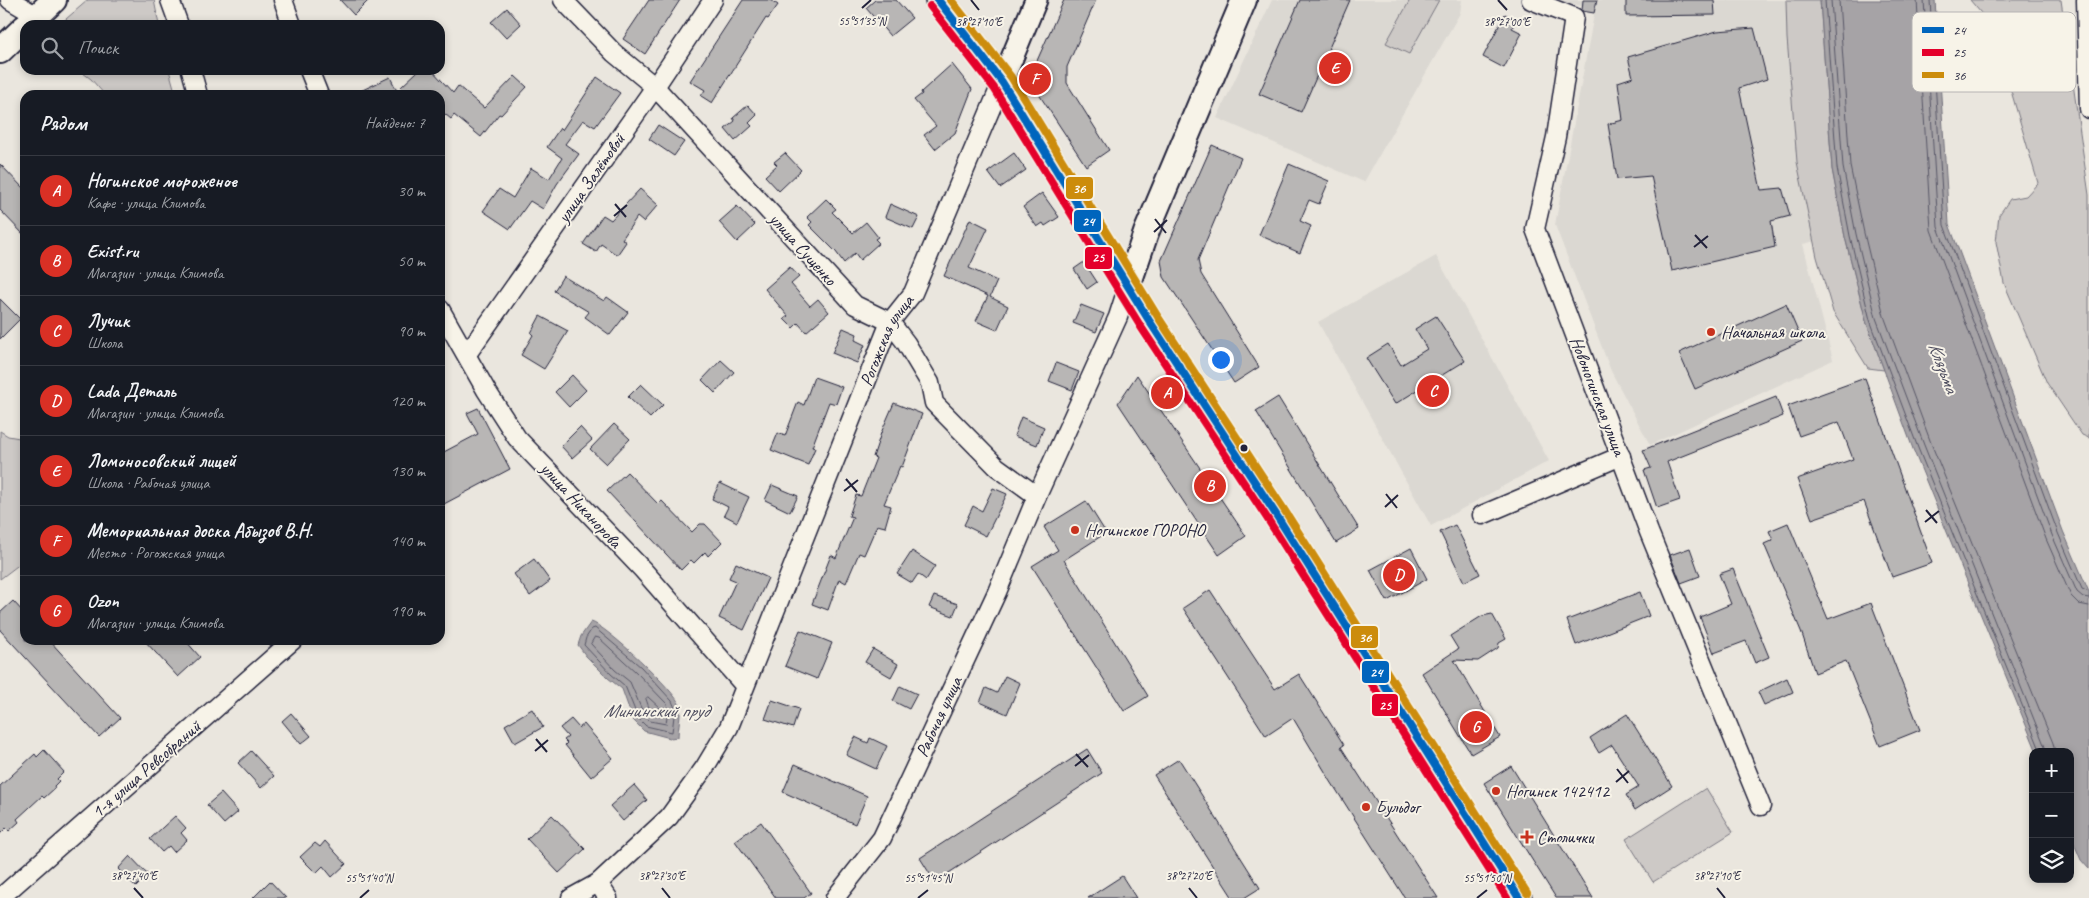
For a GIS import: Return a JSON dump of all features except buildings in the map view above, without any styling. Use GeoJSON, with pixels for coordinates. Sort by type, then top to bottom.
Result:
{"type":"FeatureCollection","features":[{"type":"Feature","properties":{"kind":"main road"},"geometry":{"type":"LineString","coordinates":[[33,20],[54,0]]}},
{"type":"Feature","properties":{"kind":"main road"},"geometry":{"type":"LineString","coordinates":[[938,0],[1002,82],[1128,286],[1284,526],[1519,898]]}},
{"type":"Feature","properties":{"kind":"main road","name":"Рабочая улица"},"geometry":{"type":"LineString","coordinates":[[1128,286],[1146,234],[1244,0]]}},
{"type":"Feature","properties":{"kind":"main road"},"geometry":{"type":"LineString","coordinates":[[0,51],[20,32]]}},
{"type":"Feature","properties":{"kind":"street"},"geometry":{"type":"LineString","coordinates":[[10,0],[27,20]]}},
{"type":"Feature","properties":{"kind":"street"},"geometry":{"type":"LineString","coordinates":[[170,0],[177,20]]}},
{"type":"Feature","properties":{"kind":"street"},"geometry":{"type":"LineString","coordinates":[[283,0],[290,20]]}},
{"type":"Feature","properties":{"kind":"street","name":"улица Сущенко"},"geometry":{"type":"LineString","coordinates":[[562,0],[614,53],[655,87],[855,305],[890,322],[906,343],[930,383],[934,403],[997,467],[1037,496]]}},
{"type":"Feature","properties":{"kind":"street","name":"улица Залётовой"},"geometry":{"type":"LineString","coordinates":[[468,354],[655,87],[713,0]]}},
{"type":"Feature","properties":{"kind":"street","name":"Рогожская улица"},"geometry":{"type":"LineString","coordinates":[[571,898],[598,883],[674,811],[705,767],[729,728],[744,685],[890,322],[913,292],[996,99],[1036,0]]}},
{"type":"Feature","properties":{"kind":"street","name":"Новоногинская улица"},"geometry":{"type":"LineString","coordinates":[[1531,0],[1574,17],[1556,137],[1535,229],[1649,532],[1761,806]]}},
{"type":"Feature","properties":{"kind":"street"},"geometry":{"type":"LineString","coordinates":[[2086,0],[2089,109]]}},
{"type":"Feature","properties":{"kind":"street"},"geometry":{"type":"LineString","coordinates":[[192,75],[197,90]]}},
{"type":"Feature","properties":{"kind":"street"},"geometry":{"type":"LineString","coordinates":[[311,75],[317,90]]}},
{"type":"Feature","properties":{"kind":"street","name":"Рабочая улица"},"geometry":{"type":"LineString","coordinates":[[835,898],[882,838],[997,592],[1037,496],[1118,317],[1128,286]]}},
{"type":"Feature","properties":{"kind":"street","name":"улица Никанорова"},"geometry":{"type":"LineString","coordinates":[[445,316],[468,354],[486,390],[517,438],[643,570],[744,685]]}},
{"type":"Feature","properties":{"kind":"street"},"geometry":{"type":"LineString","coordinates":[[1482,516],[1620,456]]}},
{"type":"Feature","properties":{"kind":"street","name":"1-я улица Ревсобраний"},"geometry":{"type":"LineString","coordinates":[[0,898],[287,645]]}},
{"type":"Feature","properties":{"kind":"street"},"geometry":{"type":"LineString","coordinates":[[598,883],[608,898]]}},
{"type":"Feature","properties":{"kind":"shaded area"},"geometry":{"type":"Polygon","coordinates":[[[88,0],[154,0],[158,20],[65,20],[88,0]]]}},
{"type":"Feature","properties":{"kind":"shaded area"},"geometry":{"type":"Polygon","coordinates":[[[1272,0],[1462,0],[1460,13],[1364,182],[1217,118],[1272,0]]]}},
{"type":"Feature","properties":{"kind":"shaded area"},"geometry":{"type":"Polygon","coordinates":[[[1410,0],[1439,0],[1409,54],[1386,43],[1410,0]]]}},
{"type":"Feature","properties":{"kind":"shaded area"},"geometry":{"type":"Polygon","coordinates":[[[1555,0],[1795,0],[1836,236],[1803,244],[1833,360],[1650,445],[1611,371],[1555,225],[1595,9],[1555,0]]]}},
{"type":"Feature","properties":{"kind":"shaded area"},"geometry":{"type":"Polygon","coordinates":[[[1786,0],[1820,0],[1832,169],[1845,237],[1866,321],[1884,370],[1868,368],[1833,312],[1817,257],[1797,162],[1787,38],[1786,0]]]}},
{"type":"Feature","properties":{"kind":"shaded area"},"geometry":{"type":"Polygon","coordinates":[[[1970,0],[2061,0],[2063,12],[1980,12],[1970,0]]]}},
{"type":"Feature","properties":{"kind":"shaded area"},"geometry":{"type":"Polygon","coordinates":[[[86,75],[170,75],[175,90],[101,90],[86,75]]]}},
{"type":"Feature","properties":{"kind":"shaded area"},"geometry":{"type":"Polygon","coordinates":[[[2011,92],[2074,92],[2089,195],[2089,438],[2082,435],[2047,383],[2004,283],[1996,242],[1999,215],[2010,199],[2026,196],[2038,183],[2011,92]]]}},
{"type":"Feature","properties":{"kind":"shaded area"},"geometry":{"type":"Polygon","coordinates":[[[1436,256],[1549,461],[1431,526],[1318,322],[1436,256]]]}},
{"type":"Feature","properties":{"kind":"shaded area"},"geometry":{"type":"Polygon","coordinates":[[[0,431],[8,436],[20,438],[20,564],[0,579],[0,431]]]}},
{"type":"Feature","properties":{"kind":"shaded area"},"geometry":{"type":"Polygon","coordinates":[[[1706,788],[1733,832],[1653,882],[1626,839],[1706,788]]]}},
{"type":"Feature","properties":{"kind":"water","name":"Клязьма"},"geometry":{"type":"Polygon","coordinates":[[[1820,0],[1935,0],[1936,12],[1912,12],[1912,92],[1941,92],[1949,224],[2063,531],[2089,592],[2089,869],[2081,860],[2074,843],[2074,748],[2035,748],[1913,449],[1866,321],[1845,237],[1832,169],[1820,0]]]}},
{"type":"Feature","properties":{"kind":"water","name":"Мининский пруд"},"geometry":{"type":"Polygon","coordinates":[[[591,622],[624,646],[654,674],[676,699],[680,706],[678,737],[670,738],[644,731],[633,720],[622,689],[586,656],[578,645],[581,636],[591,622]]]}},
{"type":"Feature","properties":{"kind":"transit line","name":"24"},"geometry":{"type":"LineString","coordinates":[[938,0],[1002,82],[1150,322],[1275,513],[1519,898]]}},
{"type":"Feature","properties":{"kind":"transit line","name":"36"},"geometry":{"type":"LineString","coordinates":[[951,0],[1011,77],[1158,317],[1283,508],[1527,893]]}},
{"type":"Feature","properties":{"kind":"transit line","name":"25"},"geometry":{"type":"LineString","coordinates":[[930,6],[994,88],[1141,327],[1267,518],[1507,898]]}},
{"type":"Feature","properties":{"kind":"place","name":"Ломоносовский лицей"},"geometry":{"type":"Point","coordinates":[1335,68]}},
{"type":"Feature","properties":{"kind":"place","name":"Мемориальная доска Абызов В.Н."},"geometry":{"type":"Point","coordinates":[1035,79]}},
{"type":"Feature","properties":{"kind":"place","name":"Начальная школа"},"geometry":{"type":"Point","coordinates":[1711,332]}},
{"type":"Feature","properties":{"kind":"place","name":"Лучик"},"geometry":{"type":"Point","coordinates":[1433,391]}},
{"type":"Feature","properties":{"kind":"place","name":"Ногинское мороженое"},"geometry":{"type":"Point","coordinates":[1167,393]}},
{"type":"Feature","properties":{"kind":"place","name":"Exist.ru"},"geometry":{"type":"Point","coordinates":[1210,486]}},
{"type":"Feature","properties":{"kind":"place","name":"Ногинское ГОРОНО"},"geometry":{"type":"Point","coordinates":[1075,530]}},
{"type":"Feature","properties":{"kind":"place","name":"Lada Деталь"},"geometry":{"type":"Point","coordinates":[1399,575]}},
{"type":"Feature","properties":{"kind":"place","name":"Ozon"},"geometry":{"type":"Point","coordinates":[1476,727]}},
{"type":"Feature","properties":{"kind":"place","name":"Ногинск 142412"},"geometry":{"type":"Point","coordinates":[1496,791]}},
{"type":"Feature","properties":{"kind":"place","name":"Бульдог"},"geometry":{"type":"Point","coordinates":[1366,807]}},
{"type":"Feature","properties":{"kind":"place","name":"Столички"},"geometry":{"type":"Point","coordinates":[1527,837]}}]}
